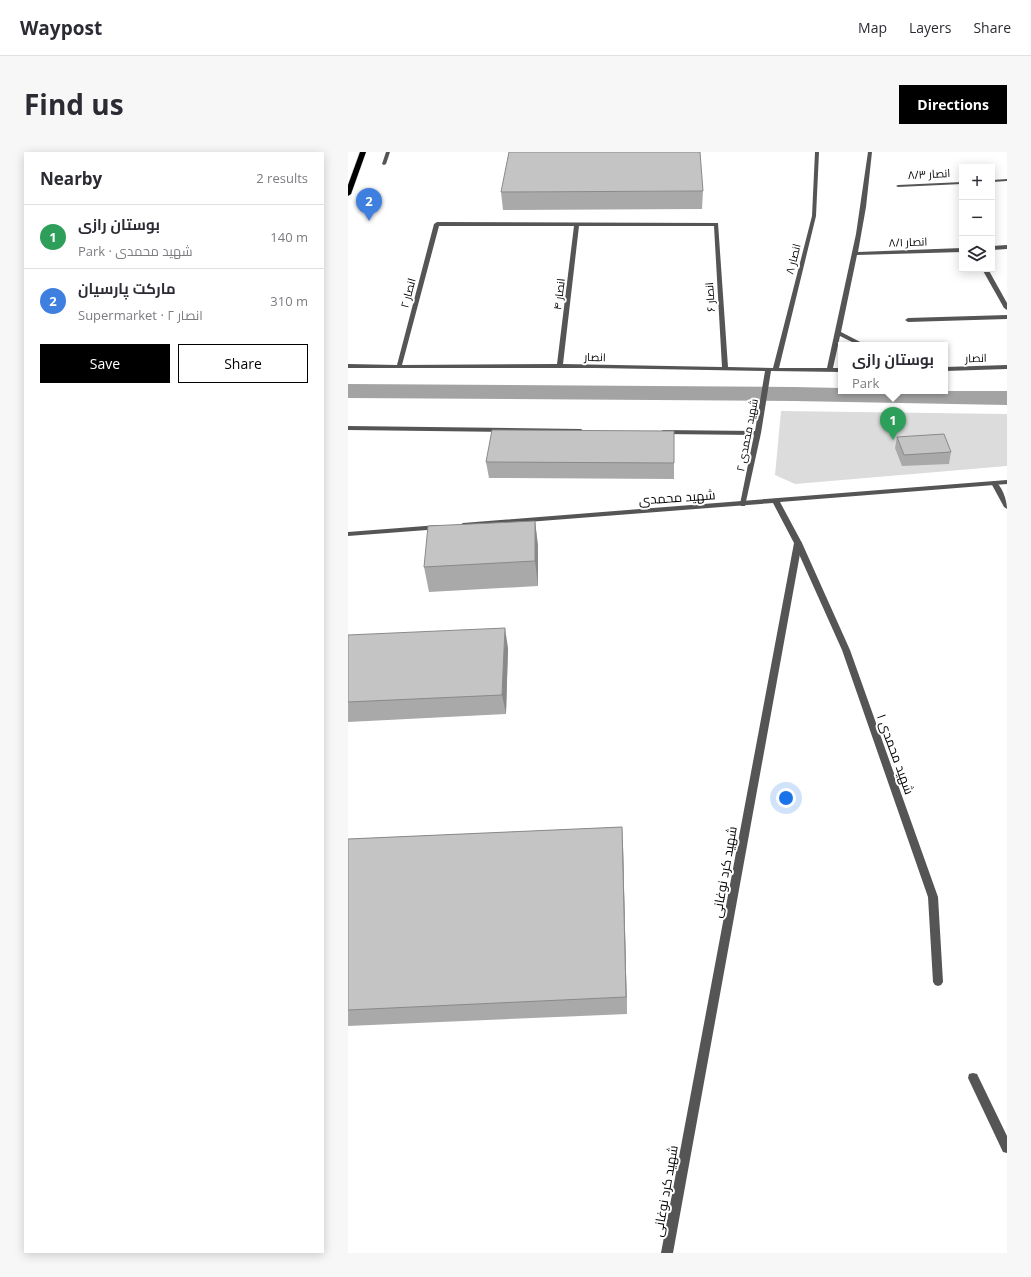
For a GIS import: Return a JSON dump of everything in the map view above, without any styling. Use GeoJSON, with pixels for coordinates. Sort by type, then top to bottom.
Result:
{"type":"FeatureCollection","features":[{"type":"Feature","properties":{"kind":"highway"},"geometry":{"type":"LineString","coordinates":[[348,194],[363,152]]}},
{"type":"Feature","properties":{"kind":"street"},"geometry":{"type":"LineString","coordinates":[[384,164],[388,152]]}},
{"type":"Feature","properties":{"kind":"street","name":"انصار ۸"},"geometry":{"type":"LineString","coordinates":[[772,370],[814,216],[817,152]]}},
{"type":"Feature","properties":{"kind":"street"},"geometry":{"type":"LineString","coordinates":[[830,370],[855,254],[867,186],[870,152]]}},
{"type":"Feature","properties":{"kind":"street"},"geometry":{"type":"LineString","coordinates":[[995,181],[1007,180]]}},
{"type":"Feature","properties":{"kind":"street","name":"انصار ۸/۳"},"geometry":{"type":"LineString","coordinates":[[898,186],[959,183]]}},
{"type":"Feature","properties":{"kind":"street","name":"انصار ۲"},"geometry":{"type":"LineString","coordinates":[[399,368],[437,224],[578,224]]}},
{"type":"Feature","properties":{"kind":"street","name":"انصار ۶"},"geometry":{"type":"LineString","coordinates":[[578,224],[716,224],[725,368]]}},
{"type":"Feature","properties":{"kind":"street","name":"انصار ۴"},"geometry":{"type":"LineString","coordinates":[[560,366],[578,224]]}},
{"type":"Feature","properties":{"kind":"street"},"geometry":{"type":"LineString","coordinates":[[995,248],[1007,247]]}},
{"type":"Feature","properties":{"kind":"street","name":"انصار ۸/۱"},"geometry":{"type":"LineString","coordinates":[[855,254],[959,250]]}},
{"type":"Feature","properties":{"kind":"street"},"geometry":{"type":"LineString","coordinates":[[987,272],[1007,308]]}},
{"type":"Feature","properties":{"kind":"street"},"geometry":{"type":"LineString","coordinates":[[908,320],[1007,317]]}},
{"type":"Feature","properties":{"kind":"street"},"geometry":{"type":"LineString","coordinates":[[838,333],[857,342]]}},
{"type":"Feature","properties":{"kind":"street","name":"انصار"},"geometry":{"type":"LineString","coordinates":[[348,366],[399,368],[560,366],[838,370]]}},
{"type":"Feature","properties":{"kind":"street","name":"انصار"},"geometry":{"type":"LineString","coordinates":[[948,369],[1007,368]]}},
{"type":"Feature","properties":{"kind":"street","name":"شهید محمدی ۲"},"geometry":{"type":"LineString","coordinates":[[743,504],[767,384],[772,370]]}},
{"type":"Feature","properties":{"kind":"street"},"geometry":{"type":"LineString","coordinates":[[348,428],[584,431]]}},
{"type":"Feature","properties":{"kind":"street"},"geometry":{"type":"LineString","coordinates":[[655,432],[758,433]]}},
{"type":"Feature","properties":{"kind":"street","name":"شهید محمدی"},"geometry":{"type":"LineString","coordinates":[[459,525],[743,504],[1007,482]]}},
{"type":"Feature","properties":{"kind":"street"},"geometry":{"type":"LineString","coordinates":[[994,483],[1007,507]]}},
{"type":"Feature","properties":{"kind":"street"},"geometry":{"type":"LineString","coordinates":[[776,501],[798,543]]}},
{"type":"Feature","properties":{"kind":"street"},"geometry":{"type":"LineString","coordinates":[[348,534],[443,526]]}},
{"type":"Feature","properties":{"kind":"street","name":"شهید محمدی ۱"},"geometry":{"type":"LineString","coordinates":[[798,543],[846,650],[933,897],[938,982]]}},
{"type":"Feature","properties":{"kind":"street","name":"شهید کرد نوغانی"},"geometry":{"type":"LineString","coordinates":[[667,1253],[798,543]]}},
{"type":"Feature","properties":{"kind":"street"},"geometry":{"type":"LineString","coordinates":[[973,1078],[1007,1148]]}},
{"type":"Feature","properties":{"kind":"shaded area"},"geometry":{"type":"Polygon","coordinates":[[[781,411],[1007,414],[1007,466],[795,484],[775,475],[781,411]]]}},
{"type":"Feature","properties":{"kind":"building"},"geometry":{"type":"Polygon","coordinates":[[[509,152],[700,152],[703,191],[501,192],[509,152]]]}},
{"type":"Feature","properties":{"kind":"building"},"geometry":{"type":"Polygon","coordinates":[[[492,430],[674,431],[674,463],[486,462],[492,430]]]}},
{"type":"Feature","properties":{"kind":"building"},"geometry":{"type":"Polygon","coordinates":[[[944,434],[951,452],[904,455],[897,437],[944,434]]]}},
{"type":"Feature","properties":{"kind":"building"},"geometry":{"type":"Polygon","coordinates":[[[535,521],[535,561],[424,567],[428,526],[535,521]]]}},
{"type":"Feature","properties":{"kind":"building"},"geometry":{"type":"Polygon","coordinates":[[[505,628],[502,695],[348,702],[348,635],[505,628]]]}},
{"type":"Feature","properties":{"kind":"building"},"geometry":{"type":"Polygon","coordinates":[[[622,827],[626,997],[348,1010],[348,839],[622,827]]]}},
{"type":"Feature","properties":{"kind":"waterway"},"geometry":{"type":"LineString","coordinates":[[348,391],[794,394],[1007,398]]}},
{"type":"Feature","properties":{"kind":"place","name":"مارکت پارسیان"},"geometry":{"type":"Point","coordinates":[369,221]}},
{"type":"Feature","properties":{"kind":"place","name":"بوستان رازی"},"geometry":{"type":"Point","coordinates":[893,440]}}]}
